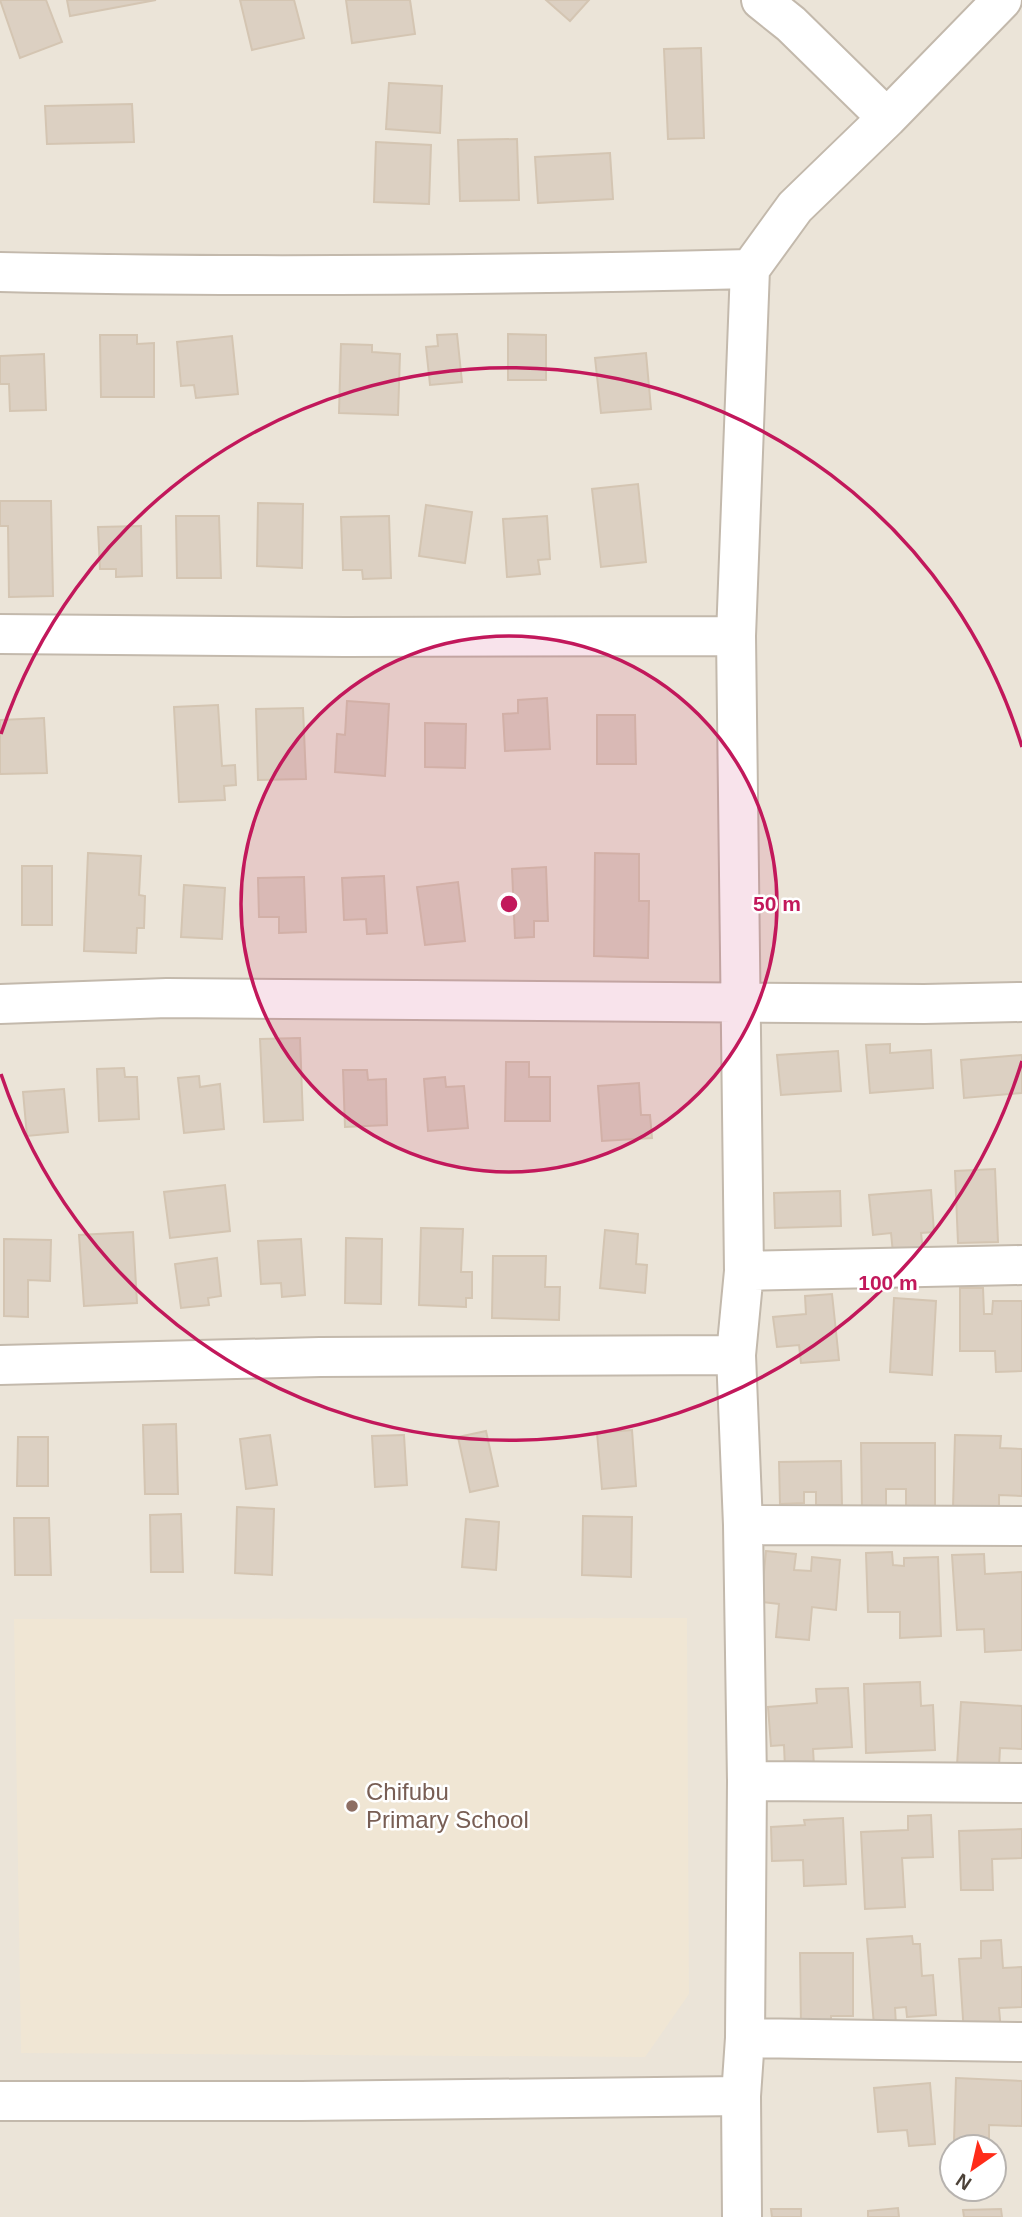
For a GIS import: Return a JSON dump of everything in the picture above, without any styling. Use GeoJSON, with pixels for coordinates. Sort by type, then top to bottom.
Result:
{"type":"FeatureCollection","features":[{"type":"Feature","properties":{"kind":"street"},"geometry":{"type":"LineString","coordinates":[[761,0],[791,24],[887,118]]}},
{"type":"Feature","properties":{"kind":"street"},"geometry":{"type":"LineString","coordinates":[[742,2217],[741,2096],[745,2038],[747,1781],[743,1525],[736,1354],[744,1272],[736,636],[750,269],[795,207],[887,118],[1002,0]]}},
{"type":"Feature","properties":{"kind":"street"},"geometry":{"type":"LineString","coordinates":[[0,272],[498,275],[750,269]]}},
{"type":"Feature","properties":{"kind":"street"},"geometry":{"type":"LineString","coordinates":[[0,634],[345,638],[736,636]]}},
{"type":"Feature","properties":{"kind":"street"},"geometry":{"type":"LineString","coordinates":[[0,1004],[167,999],[924,1004],[1022,1002]]}},
{"type":"Feature","properties":{"kind":"street"},"geometry":{"type":"LineString","coordinates":[[744,1272],[1022,1265]]}},
{"type":"Feature","properties":{"kind":"street"},"geometry":{"type":"LineString","coordinates":[[0,1365],[320,1357],[736,1354]]}},
{"type":"Feature","properties":{"kind":"street"},"geometry":{"type":"LineString","coordinates":[[743,1525],[1022,1526]]}},
{"type":"Feature","properties":{"kind":"street"},"geometry":{"type":"LineString","coordinates":[[747,1781],[1022,1783]]}},
{"type":"Feature","properties":{"kind":"street"},"geometry":{"type":"LineString","coordinates":[[745,2038],[1022,2042]]}},
{"type":"Feature","properties":{"kind":"street"},"geometry":{"type":"LineString","coordinates":[[0,2101],[328,2101],[741,2096]]}},
{"type":"Feature","properties":{"kind":"shaded area"},"geometry":{"type":"Polygon","coordinates":[[[0,0],[1022,0],[1022,2217],[0,2217],[0,0]]]}},
{"type":"Feature","properties":{"kind":"shaded area","name":"Chifubu Primary School"},"geometry":{"type":"Polygon","coordinates":[[[687,1618],[689,1994],[645,2057],[21,2053],[14,1619],[687,1618]]]}},
{"type":"Feature","properties":{"kind":"building"},"geometry":{"type":"Polygon","coordinates":[[[0,0],[46,0],[62,42],[20,58],[0,0]]]}},
{"type":"Feature","properties":{"kind":"building"},"geometry":{"type":"Polygon","coordinates":[[[67,0],[156,0],[70,16],[67,0]]]}},
{"type":"Feature","properties":{"kind":"building"},"geometry":{"type":"Polygon","coordinates":[[[240,0],[294,0],[304,38],[252,50],[240,0]]]}},
{"type":"Feature","properties":{"kind":"building"},"geometry":{"type":"Polygon","coordinates":[[[346,0],[410,0],[415,34],[352,43],[346,0]]]}},
{"type":"Feature","properties":{"kind":"building"},"geometry":{"type":"Polygon","coordinates":[[[546,0],[589,0],[570,21],[546,0]]]}},
{"type":"Feature","properties":{"kind":"building"},"geometry":{"type":"Polygon","coordinates":[[[701,48],[704,138],[668,139],[664,49],[701,48]]]}},
{"type":"Feature","properties":{"kind":"building"},"geometry":{"type":"Polygon","coordinates":[[[389,83],[442,86],[440,133],[386,129],[389,83]]]}},
{"type":"Feature","properties":{"kind":"building"},"geometry":{"type":"Polygon","coordinates":[[[132,104],[134,142],[47,144],[45,106],[132,104]]]}},
{"type":"Feature","properties":{"kind":"building"},"geometry":{"type":"Polygon","coordinates":[[[517,139],[519,200],[460,201],[458,140],[517,139]]]}},
{"type":"Feature","properties":{"kind":"building"},"geometry":{"type":"Polygon","coordinates":[[[376,142],[431,145],[429,204],[374,202],[376,142]]]}},
{"type":"Feature","properties":{"kind":"building"},"geometry":{"type":"Polygon","coordinates":[[[610,153],[613,199],[538,203],[535,157],[610,153]]]}},
{"type":"Feature","properties":{"kind":"building"},"geometry":{"type":"Polygon","coordinates":[[[457,334],[462,382],[430,385],[426,347],[438,346],[437,335],[457,334]]]}},
{"type":"Feature","properties":{"kind":"building"},"geometry":{"type":"Polygon","coordinates":[[[508,334],[546,335],[546,380],[508,380],[508,334]]]}},
{"type":"Feature","properties":{"kind":"building"},"geometry":{"type":"Polygon","coordinates":[[[100,335],[137,335],[137,344],[154,343],[154,397],[101,397],[100,335]]]}},
{"type":"Feature","properties":{"kind":"building"},"geometry":{"type":"Polygon","coordinates":[[[232,336],[238,394],[196,398],[194,385],[181,386],[177,342],[232,336]]]}},
{"type":"Feature","properties":{"kind":"building"},"geometry":{"type":"Polygon","coordinates":[[[341,344],[372,345],[372,352],[400,354],[398,415],[339,413],[341,344]]]}},
{"type":"Feature","properties":{"kind":"building"},"geometry":{"type":"Polygon","coordinates":[[[646,353],[651,409],[601,413],[595,358],[646,353]]]}},
{"type":"Feature","properties":{"kind":"building"},"geometry":{"type":"Polygon","coordinates":[[[44,354],[46,410],[10,411],[9,384],[0,384],[0,356],[44,354]]]}},
{"type":"Feature","properties":{"kind":"building"},"geometry":{"type":"Polygon","coordinates":[[[638,484],[646,562],[601,567],[592,489],[638,484]]]}},
{"type":"Feature","properties":{"kind":"building"},"geometry":{"type":"Polygon","coordinates":[[[0,501],[51,501],[53,596],[9,597],[8,526],[0,526],[0,501]]]}},
{"type":"Feature","properties":{"kind":"building"},"geometry":{"type":"Polygon","coordinates":[[[258,503],[303,504],[302,568],[257,566],[258,503]]]}},
{"type":"Feature","properties":{"kind":"building"},"geometry":{"type":"Polygon","coordinates":[[[426,505],[472,512],[465,563],[419,556],[426,505]]]}},
{"type":"Feature","properties":{"kind":"building"},"geometry":{"type":"Polygon","coordinates":[[[176,516],[219,516],[221,578],[177,578],[176,516]]]}},
{"type":"Feature","properties":{"kind":"building"},"geometry":{"type":"Polygon","coordinates":[[[389,516],[391,578],[363,579],[362,570],[343,570],[341,517],[389,516]]]}},
{"type":"Feature","properties":{"kind":"building"},"geometry":{"type":"Polygon","coordinates":[[[547,516],[550,559],[538,560],[540,574],[507,577],[503,519],[547,516]]]}},
{"type":"Feature","properties":{"kind":"building"},"geometry":{"type":"Polygon","coordinates":[[[141,526],[142,576],[116,577],[116,569],[100,569],[98,527],[141,526]]]}},
{"type":"Feature","properties":{"kind":"building"},"geometry":{"type":"Polygon","coordinates":[[[547,698],[550,749],[505,751],[503,714],[518,713],[518,700],[547,698]]]}},
{"type":"Feature","properties":{"kind":"building"},"geometry":{"type":"Polygon","coordinates":[[[347,701],[389,704],[385,776],[335,772],[337,734],[345,735],[347,701]]]}},
{"type":"Feature","properties":{"kind":"building"},"geometry":{"type":"Polygon","coordinates":[[[218,705],[222,766],[235,765],[236,785],[224,786],[225,800],[179,802],[174,707],[218,705]]]}},
{"type":"Feature","properties":{"kind":"building"},"geometry":{"type":"Polygon","coordinates":[[[303,708],[306,779],[258,780],[256,709],[303,708]]]}},
{"type":"Feature","properties":{"kind":"building"},"geometry":{"type":"Polygon","coordinates":[[[597,715],[635,715],[636,764],[597,764],[597,715]]]}},
{"type":"Feature","properties":{"kind":"building"},"geometry":{"type":"Polygon","coordinates":[[[44,718],[47,773],[0,774],[0,720],[44,718]]]}},
{"type":"Feature","properties":{"kind":"building"},"geometry":{"type":"Polygon","coordinates":[[[425,723],[466,724],[465,768],[425,767],[425,723]]]}},
{"type":"Feature","properties":{"kind":"building"},"geometry":{"type":"Polygon","coordinates":[[[88,853],[141,856],[139,895],[145,896],[144,928],[137,928],[136,953],[84,951],[88,853]]]}},
{"type":"Feature","properties":{"kind":"building"},"geometry":{"type":"Polygon","coordinates":[[[595,853],[639,854],[639,901],[649,901],[648,958],[594,956],[595,853]]]}},
{"type":"Feature","properties":{"kind":"building"},"geometry":{"type":"Polygon","coordinates":[[[22,866],[52,866],[52,925],[22,925],[22,866]]]}},
{"type":"Feature","properties":{"kind":"building"},"geometry":{"type":"Polygon","coordinates":[[[546,867],[548,921],[534,921],[534,937],[515,938],[512,869],[546,867]]]}},
{"type":"Feature","properties":{"kind":"building"},"geometry":{"type":"Polygon","coordinates":[[[384,876],[387,933],[367,934],[366,919],[344,920],[342,878],[384,876]]]}},
{"type":"Feature","properties":{"kind":"building"},"geometry":{"type":"Polygon","coordinates":[[[304,877],[306,932],[279,933],[279,917],[259,917],[258,878],[304,877]]]}},
{"type":"Feature","properties":{"kind":"building"},"geometry":{"type":"Polygon","coordinates":[[[458,882],[465,941],[425,945],[417,887],[458,882]]]}},
{"type":"Feature","properties":{"kind":"building"},"geometry":{"type":"Polygon","coordinates":[[[184,885],[225,888],[222,939],[181,937],[184,885]]]}},
{"type":"Feature","properties":{"kind":"building"},"geometry":{"type":"Polygon","coordinates":[[[300,1038],[303,1120],[264,1122],[260,1039],[300,1038]]]}},
{"type":"Feature","properties":{"kind":"building"},"geometry":{"type":"Polygon","coordinates":[[[890,1044],[890,1053],[931,1050],[933,1088],[870,1093],[866,1045],[890,1044]]]}},
{"type":"Feature","properties":{"kind":"building"},"geometry":{"type":"Polygon","coordinates":[[[838,1051],[841,1091],[781,1095],[777,1055],[838,1051]]]}},
{"type":"Feature","properties":{"kind":"building"},"geometry":{"type":"Polygon","coordinates":[[[1022,1055],[1022,1093],[964,1098],[961,1060],[1022,1055]]]}},
{"type":"Feature","properties":{"kind":"building"},"geometry":{"type":"Polygon","coordinates":[[[506,1062],[529,1062],[529,1077],[550,1077],[550,1121],[505,1121],[506,1062]]]}},
{"type":"Feature","properties":{"kind":"building"},"geometry":{"type":"Polygon","coordinates":[[[124,1068],[125,1077],[137,1077],[139,1119],[99,1121],[97,1069],[124,1068]]]}},
{"type":"Feature","properties":{"kind":"building"},"geometry":{"type":"Polygon","coordinates":[[[343,1070],[367,1070],[368,1080],[386,1079],[387,1125],[345,1127],[343,1070]]]}},
{"type":"Feature","properties":{"kind":"building"},"geometry":{"type":"Polygon","coordinates":[[[199,1076],[200,1087],[220,1084],[224,1129],[184,1133],[178,1078],[199,1076]]]}},
{"type":"Feature","properties":{"kind":"building"},"geometry":{"type":"Polygon","coordinates":[[[445,1077],[446,1087],[464,1086],[468,1128],[428,1131],[424,1079],[445,1077]]]}},
{"type":"Feature","properties":{"kind":"building"},"geometry":{"type":"Polygon","coordinates":[[[639,1083],[641,1115],[650,1115],[652,1138],[602,1141],[598,1086],[639,1083]]]}},
{"type":"Feature","properties":{"kind":"building"},"geometry":{"type":"Polygon","coordinates":[[[64,1089],[68,1132],[27,1136],[23,1092],[64,1089]]]}},
{"type":"Feature","properties":{"kind":"building"},"geometry":{"type":"Polygon","coordinates":[[[995,1169],[998,1242],[958,1243],[955,1171],[995,1169]]]}},
{"type":"Feature","properties":{"kind":"building"},"geometry":{"type":"Polygon","coordinates":[[[225,1185],[230,1231],[170,1238],[164,1192],[225,1185]]]}},
{"type":"Feature","properties":{"kind":"building"},"geometry":{"type":"Polygon","coordinates":[[[931,1190],[934,1232],[921,1233],[923,1251],[893,1253],[891,1233],[873,1235],[869,1195],[931,1190]]]}},
{"type":"Feature","properties":{"kind":"building"},"geometry":{"type":"Polygon","coordinates":[[[840,1191],[841,1226],[775,1228],[774,1193],[840,1191]]]}},
{"type":"Feature","properties":{"kind":"building"},"geometry":{"type":"Polygon","coordinates":[[[421,1228],[463,1229],[461,1272],[472,1272],[472,1298],[466,1298],[466,1307],[419,1305],[421,1228]]]}},
{"type":"Feature","properties":{"kind":"building"},"geometry":{"type":"Polygon","coordinates":[[[605,1230],[638,1234],[636,1264],[647,1265],[645,1293],[600,1288],[605,1230]]]}},
{"type":"Feature","properties":{"kind":"building"},"geometry":{"type":"Polygon","coordinates":[[[133,1232],[137,1303],[84,1306],[79,1235],[133,1232]]]}},
{"type":"Feature","properties":{"kind":"building"},"geometry":{"type":"Polygon","coordinates":[[[346,1238],[382,1239],[381,1304],[345,1303],[346,1238]]]}},
{"type":"Feature","properties":{"kind":"building"},"geometry":{"type":"Polygon","coordinates":[[[4,1239],[51,1240],[50,1281],[28,1280],[28,1317],[4,1316],[4,1239]]]}},
{"type":"Feature","properties":{"kind":"building"},"geometry":{"type":"Polygon","coordinates":[[[301,1239],[305,1295],[282,1297],[281,1283],[261,1284],[258,1241],[301,1239]]]}},
{"type":"Feature","properties":{"kind":"building"},"geometry":{"type":"Polygon","coordinates":[[[493,1256],[546,1256],[545,1287],[560,1287],[559,1320],[492,1318],[493,1256]]]}},
{"type":"Feature","properties":{"kind":"building"},"geometry":{"type":"Polygon","coordinates":[[[217,1258],[221,1296],[208,1298],[209,1305],[181,1308],[175,1264],[217,1258]]]}},
{"type":"Feature","properties":{"kind":"building"},"geometry":{"type":"Polygon","coordinates":[[[960,1288],[983,1288],[984,1314],[992,1314],[993,1301],[1022,1301],[1022,1371],[996,1372],[995,1351],[960,1351],[960,1288]]]}},
{"type":"Feature","properties":{"kind":"building"},"geometry":{"type":"Polygon","coordinates":[[[832,1294],[839,1360],[801,1363],[799,1345],[777,1347],[773,1317],[806,1314],[805,1296],[832,1294]]]}},
{"type":"Feature","properties":{"kind":"building"},"geometry":{"type":"Polygon","coordinates":[[[894,1298],[936,1301],[932,1375],[890,1372],[894,1298]]]}},
{"type":"Feature","properties":{"kind":"building"},"geometry":{"type":"Polygon","coordinates":[[[176,1424],[178,1494],[145,1494],[143,1425],[176,1424]]]}},
{"type":"Feature","properties":{"kind":"building"},"geometry":{"type":"Polygon","coordinates":[[[632,1430],[636,1486],[602,1489],[597,1433],[632,1430]]]}},
{"type":"Feature","properties":{"kind":"building"},"geometry":{"type":"Polygon","coordinates":[[[486,1431],[498,1486],[470,1492],[458,1437],[486,1431]]]}},
{"type":"Feature","properties":{"kind":"building"},"geometry":{"type":"Polygon","coordinates":[[[270,1435],[277,1485],[246,1489],[240,1439],[270,1435]]]}},
{"type":"Feature","properties":{"kind":"building"},"geometry":{"type":"Polygon","coordinates":[[[404,1435],[407,1485],[375,1487],[372,1436],[404,1435]]]}},
{"type":"Feature","properties":{"kind":"building"},"geometry":{"type":"Polygon","coordinates":[[[955,1435],[1001,1436],[1000,1448],[1022,1449],[1022,1496],[999,1495],[999,1510],[953,1508],[955,1435]]]}},
{"type":"Feature","properties":{"kind":"building"},"geometry":{"type":"Polygon","coordinates":[[[18,1437],[48,1437],[48,1486],[17,1486],[18,1437]]]}},
{"type":"Feature","properties":{"kind":"building"},"geometry":{"type":"Polygon","coordinates":[[[861,1443],[935,1443],[935,1509],[906,1510],[906,1489],[886,1489],[886,1510],[862,1510],[861,1443]]]}},
{"type":"Feature","properties":{"kind":"building"},"geometry":{"type":"Polygon","coordinates":[[[841,1461],[842,1505],[816,1505],[816,1492],[804,1492],[804,1503],[780,1504],[779,1462],[841,1461]]]}},
{"type":"Feature","properties":{"kind":"building"},"geometry":{"type":"Polygon","coordinates":[[[237,1507],[274,1509],[272,1575],[235,1573],[237,1507]]]}},
{"type":"Feature","properties":{"kind":"building"},"geometry":{"type":"Polygon","coordinates":[[[181,1514],[183,1572],[151,1572],[150,1515],[181,1514]]]}},
{"type":"Feature","properties":{"kind":"building"},"geometry":{"type":"Polygon","coordinates":[[[583,1516],[632,1517],[631,1577],[582,1575],[583,1516]]]}},
{"type":"Feature","properties":{"kind":"building"},"geometry":{"type":"Polygon","coordinates":[[[14,1518],[49,1518],[51,1575],[15,1575],[14,1518]]]}},
{"type":"Feature","properties":{"kind":"building"},"geometry":{"type":"Polygon","coordinates":[[[466,1519],[499,1522],[496,1570],[462,1567],[466,1519]]]}},
{"type":"Feature","properties":{"kind":"building"},"geometry":{"type":"Polygon","coordinates":[[[766,1551],[796,1554],[794,1570],[811,1571],[812,1557],[840,1560],[836,1610],[812,1607],[809,1640],[776,1637],[779,1604],[761,1602],[766,1551]]]}},
{"type":"Feature","properties":{"kind":"building"},"geometry":{"type":"Polygon","coordinates":[[[892,1552],[893,1565],[904,1566],[904,1558],[938,1557],[941,1636],[900,1638],[900,1612],[868,1612],[866,1553],[892,1552]]]}},
{"type":"Feature","properties":{"kind":"building"},"geometry":{"type":"Polygon","coordinates":[[[984,1554],[985,1574],[1022,1572],[1022,1650],[985,1652],[984,1629],[957,1630],[952,1555],[984,1554]]]}},
{"type":"Feature","properties":{"kind":"building"},"geometry":{"type":"Polygon","coordinates":[[[920,1682],[921,1706],[933,1705],[935,1750],[866,1753],[864,1684],[920,1682]]]}},
{"type":"Feature","properties":{"kind":"building"},"geometry":{"type":"Polygon","coordinates":[[[848,1688],[852,1747],[813,1749],[814,1766],[785,1768],[784,1745],[771,1746],[768,1707],[817,1703],[816,1689],[848,1688]]]}},
{"type":"Feature","properties":{"kind":"building"},"geometry":{"type":"Polygon","coordinates":[[[961,1702],[1022,1706],[1022,1749],[1000,1748],[999,1767],[957,1765],[961,1702]]]}},
{"type":"Feature","properties":{"kind":"building"},"geometry":{"type":"Polygon","coordinates":[[[931,1815],[933,1857],[902,1858],[905,1907],[865,1909],[861,1832],[908,1830],[908,1816],[931,1815]]]}},
{"type":"Feature","properties":{"kind":"building"},"geometry":{"type":"Polygon","coordinates":[[[843,1818],[846,1884],[804,1886],[803,1860],[772,1861],[771,1827],[805,1825],[804,1820],[843,1818]]]}},
{"type":"Feature","properties":{"kind":"building"},"geometry":{"type":"Polygon","coordinates":[[[1022,1829],[1022,1858],[992,1859],[993,1890],[961,1890],[959,1831],[1022,1829]]]}},
{"type":"Feature","properties":{"kind":"building"},"geometry":{"type":"Polygon","coordinates":[[[912,1936],[913,1944],[920,1944],[922,1976],[933,1975],[936,2015],[907,2017],[906,2007],[895,2008],[896,2025],[874,2026],[867,1939],[912,1936]]]}},
{"type":"Feature","properties":{"kind":"building"},"geometry":{"type":"Polygon","coordinates":[[[1001,1940],[1003,1968],[1022,1967],[1022,2007],[999,2008],[1001,2031],[964,2034],[959,1959],[981,1958],[981,1941],[1001,1940]]]}},
{"type":"Feature","properties":{"kind":"building"},"geometry":{"type":"Polygon","coordinates":[[[800,1953],[853,1953],[853,2016],[831,2016],[831,2025],[801,2025],[800,1953]]]}},
{"type":"Feature","properties":{"kind":"building"},"geometry":{"type":"Polygon","coordinates":[[[956,2078],[1022,2081],[1022,2126],[989,2125],[989,2133],[954,2133],[956,2078]]]}},
{"type":"Feature","properties":{"kind":"building"},"geometry":{"type":"Polygon","coordinates":[[[930,2083],[935,2144],[909,2146],[907,2130],[878,2132],[874,2088],[930,2083]]]}},
{"type":"Feature","properties":{"kind":"building"},"geometry":{"type":"Polygon","coordinates":[[[898,2208],[899,2217],[868,2217],[868,2211],[898,2208]]]}},
{"type":"Feature","properties":{"kind":"building"},"geometry":{"type":"Polygon","coordinates":[[[771,2209],[801,2209],[801,2217],[772,2217],[771,2209]]]}},
{"type":"Feature","properties":{"kind":"building"},"geometry":{"type":"Polygon","coordinates":[[[1001,2209],[1002,2217],[964,2217],[963,2210],[1001,2209]]]}},
{"type":"Feature","properties":{"kind":"place","name":"Chifubu Primary School"},"geometry":{"type":"Point","coordinates":[352,1806]}}]}
